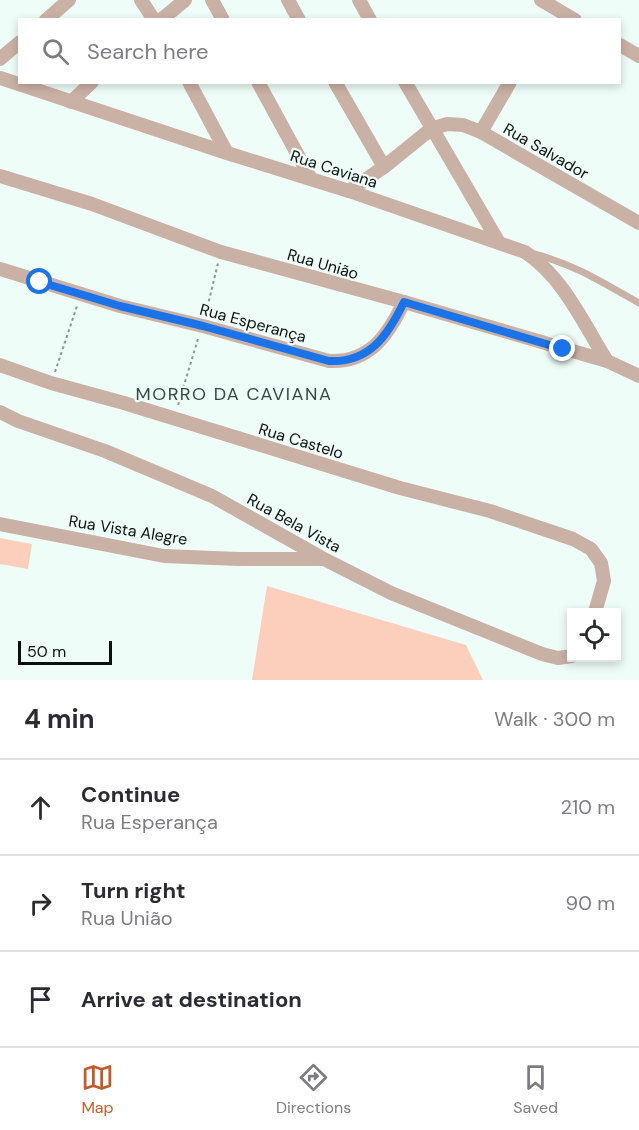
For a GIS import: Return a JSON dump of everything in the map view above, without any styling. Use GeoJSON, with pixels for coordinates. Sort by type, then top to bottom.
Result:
{"type":"FeatureCollection","features":[{"type":"Feature","properties":{"kind":"street"},"geometry":{"type":"LineString","coordinates":[[48,18],[69,0]]}},
{"type":"Feature","properties":{"kind":"street"},"geometry":{"type":"LineString","coordinates":[[141,0],[153,18]]}},
{"type":"Feature","properties":{"kind":"street"},"geometry":{"type":"LineString","coordinates":[[163,18],[185,0]]}},
{"type":"Feature","properties":{"kind":"street"},"geometry":{"type":"LineString","coordinates":[[212,0],[222,18]]}},
{"type":"Feature","properties":{"kind":"street"},"geometry":{"type":"LineString","coordinates":[[288,0],[298,18]]}},
{"type":"Feature","properties":{"kind":"street"},"geometry":{"type":"LineString","coordinates":[[359,0],[369,18]]}},
{"type":"Feature","properties":{"kind":"street"},"geometry":{"type":"LineString","coordinates":[[545,18],[547,3],[572,18]]}},
{"type":"Feature","properties":{"kind":"street"},"geometry":{"type":"LineString","coordinates":[[0,59],[18,44]]}},
{"type":"Feature","properties":{"kind":"street"},"geometry":{"type":"LineString","coordinates":[[621,46],[639,56]]}},
{"type":"Feature","properties":{"kind":"street","name":"Rua Caviana"},"geometry":{"type":"LineString","coordinates":[[0,78],[349,190],[525,252],[542,263],[557,279],[607,361]]}},
{"type":"Feature","properties":{"kind":"street"},"geometry":{"type":"LineString","coordinates":[[71,102],[90,84]]}},
{"type":"Feature","properties":{"kind":"street"},"geometry":{"type":"LineString","coordinates":[[190,84],[228,153]]}},
{"type":"Feature","properties":{"kind":"street"},"geometry":{"type":"LineString","coordinates":[[259,84],[311,179]]}},
{"type":"Feature","properties":{"kind":"street"},"geometry":{"type":"LineString","coordinates":[[336,84],[384,167]]}},
{"type":"Feature","properties":{"kind":"street"},"geometry":{"type":"LineString","coordinates":[[406,84],[498,241]]}},
{"type":"Feature","properties":{"kind":"street"},"geometry":{"type":"LineString","coordinates":[[481,132],[509,84]]}},
{"type":"Feature","properties":{"kind":"street","name":"Rua Salvador"},"geometry":{"type":"LineString","coordinates":[[432,129],[447,124],[463,125],[481,132],[639,223]]}},
{"type":"Feature","properties":{"kind":"street"},"geometry":{"type":"LineString","coordinates":[[349,190],[384,167],[432,129]]}},
{"type":"Feature","properties":{"kind":"street","name":"Rua União"},"geometry":{"type":"LineString","coordinates":[[0,176],[92,204],[221,252],[607,361],[639,376]]}},
{"type":"Feature","properties":{"kind":"street","name":"Rua Esperança"},"geometry":{"type":"LineString","coordinates":[[0,269],[120,306],[336,362],[354,358],[382,340],[392,327],[404,302]]}},
{"type":"Feature","properties":{"kind":"street","name":"Rua Castelo"},"geometry":{"type":"LineString","coordinates":[[0,365],[51,383],[124,403],[389,485],[490,511],[573,539],[591,549],[601,563],[604,581],[596,608]]}},
{"type":"Feature","properties":{"kind":"street","name":"Rua Bela Vista"},"geometry":{"type":"LineString","coordinates":[[0,412],[18,421],[105,450],[212,496],[324,559],[391,593],[518,645],[558,658],[567,657]]}},
{"type":"Feature","properties":{"kind":"street","name":"Rua Vista Alegre"},"geometry":{"type":"LineString","coordinates":[[0,524],[164,556],[324,559]]}},
{"type":"Feature","properties":{"kind":"lane"},"geometry":{"type":"LineString","coordinates":[[525,252],[560,261],[583,271],[639,303]]}},
{"type":"Feature","properties":{"kind":"path"},"geometry":{"type":"LineString","coordinates":[[51,383],[81,294]]}},
{"type":"Feature","properties":{"kind":"shaded area"},"geometry":{"type":"Polygon","coordinates":[[[0,538],[32,544],[28,569],[0,564],[0,538]]]}},
{"type":"Feature","properties":{"kind":"shaded area"},"geometry":{"type":"Polygon","coordinates":[[[267,586],[466,645],[483,680],[252,680],[267,586]]]}},
{"type":"Feature","properties":{"kind":"district","name":"MORRO DA CAVIANA"},"geometry":{"type":"Point","coordinates":[234,394]}},
{"type":"Feature","properties":{"kind":"route"},"geometry":{"type":"LineString","coordinates":[[40,282],[120,306],[329,361],[344,362],[382,340],[392,327],[404,302],[563,349]]}}]}
